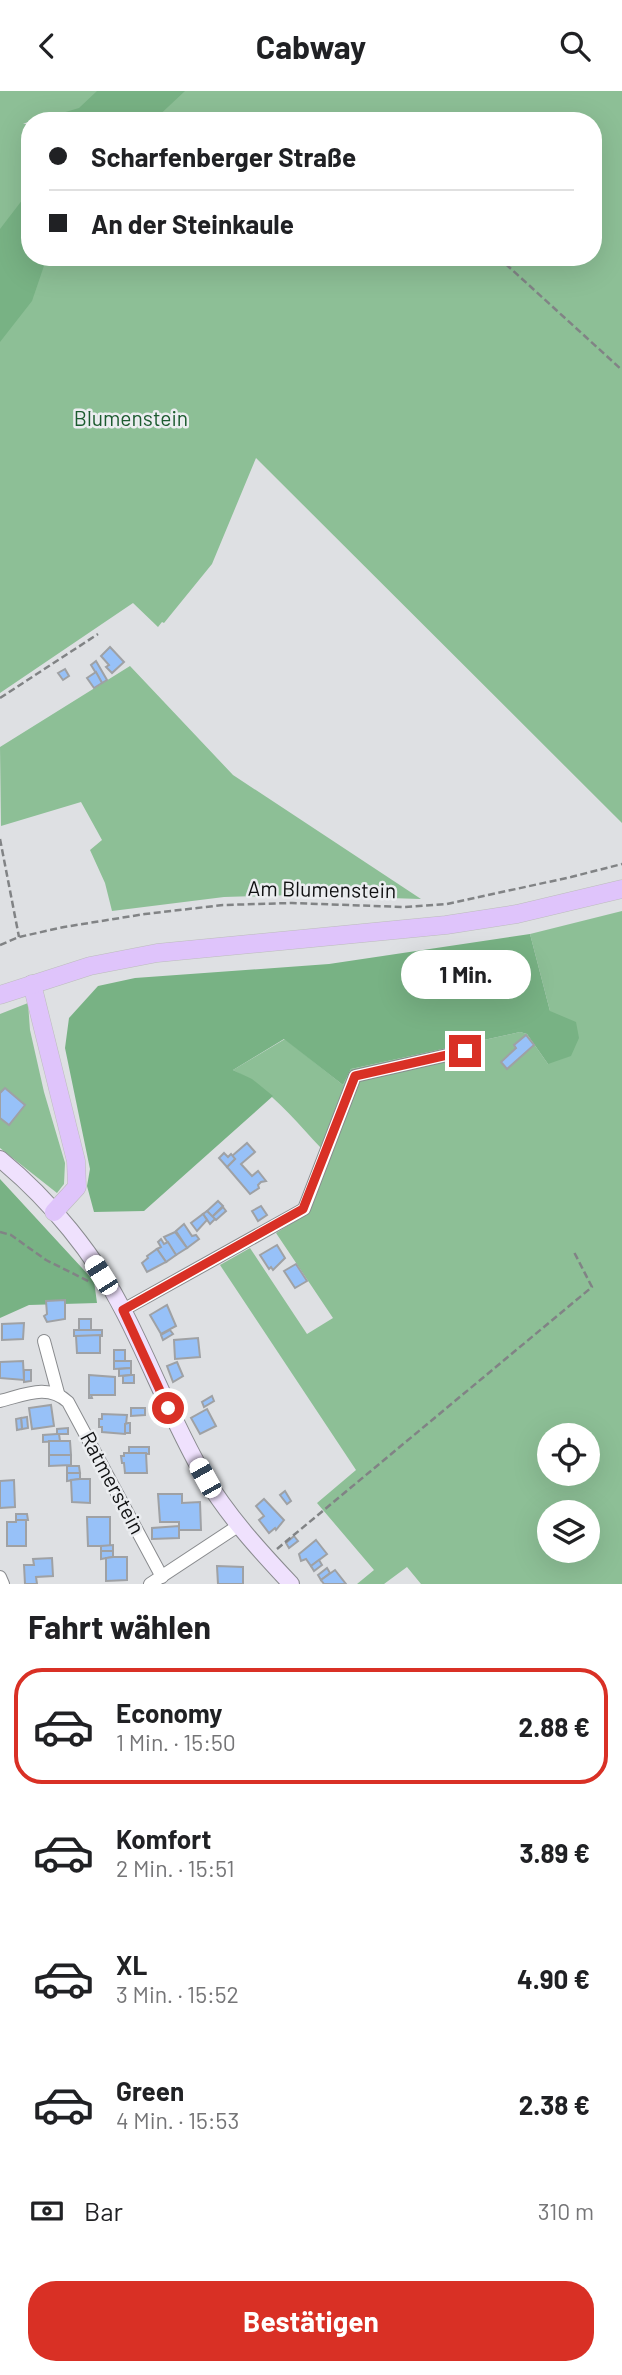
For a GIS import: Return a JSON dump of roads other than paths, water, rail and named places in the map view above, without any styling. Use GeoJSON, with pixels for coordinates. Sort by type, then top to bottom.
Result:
{"type":"FeatureCollection","features":[{"type":"Feature","properties":{"kind":"main road"},"geometry":{"type":"LineString","coordinates":[[0,995],[90,966],[157,953],[446,925],[517,915],[622,889]]}},
{"type":"Feature","properties":{"kind":"main road"},"geometry":{"type":"LineString","coordinates":[[32,984],[76,1161],[77,1187],[54,1212]]}},
{"type":"Feature","properties":{"kind":"street"},"geometry":{"type":"LineString","coordinates":[[123,1310],[303,1209],[355,1076],[465,1051]]}},
{"type":"Feature","properties":{"kind":"street"},"geometry":{"type":"LineString","coordinates":[[0,1159],[54,1212],[90,1257],[123,1310],[179,1432],[205,1478],[238,1526],[291,1584]]}},
{"type":"Feature","properties":{"kind":"street","name":"Ratmerstein"},"geometry":{"type":"LineString","coordinates":[[44,1341],[58,1393],[68,1402],[162,1577]]}},
{"type":"Feature","properties":{"kind":"street"},"geometry":{"type":"LineString","coordinates":[[0,1401],[43,1391],[58,1393]]}},
{"type":"Feature","properties":{"kind":"street"},"geometry":{"type":"LineString","coordinates":[[150,1584],[238,1526]]}},
{"type":"Feature","properties":{"kind":"street"},"geometry":{"type":"LineString","coordinates":[[0,1577],[3,1584]]}},
{"type":"Feature","properties":{"kind":"park label","name":"Blumenstein"},"geometry":{"type":"Point","coordinates":[131,419]}}]}
